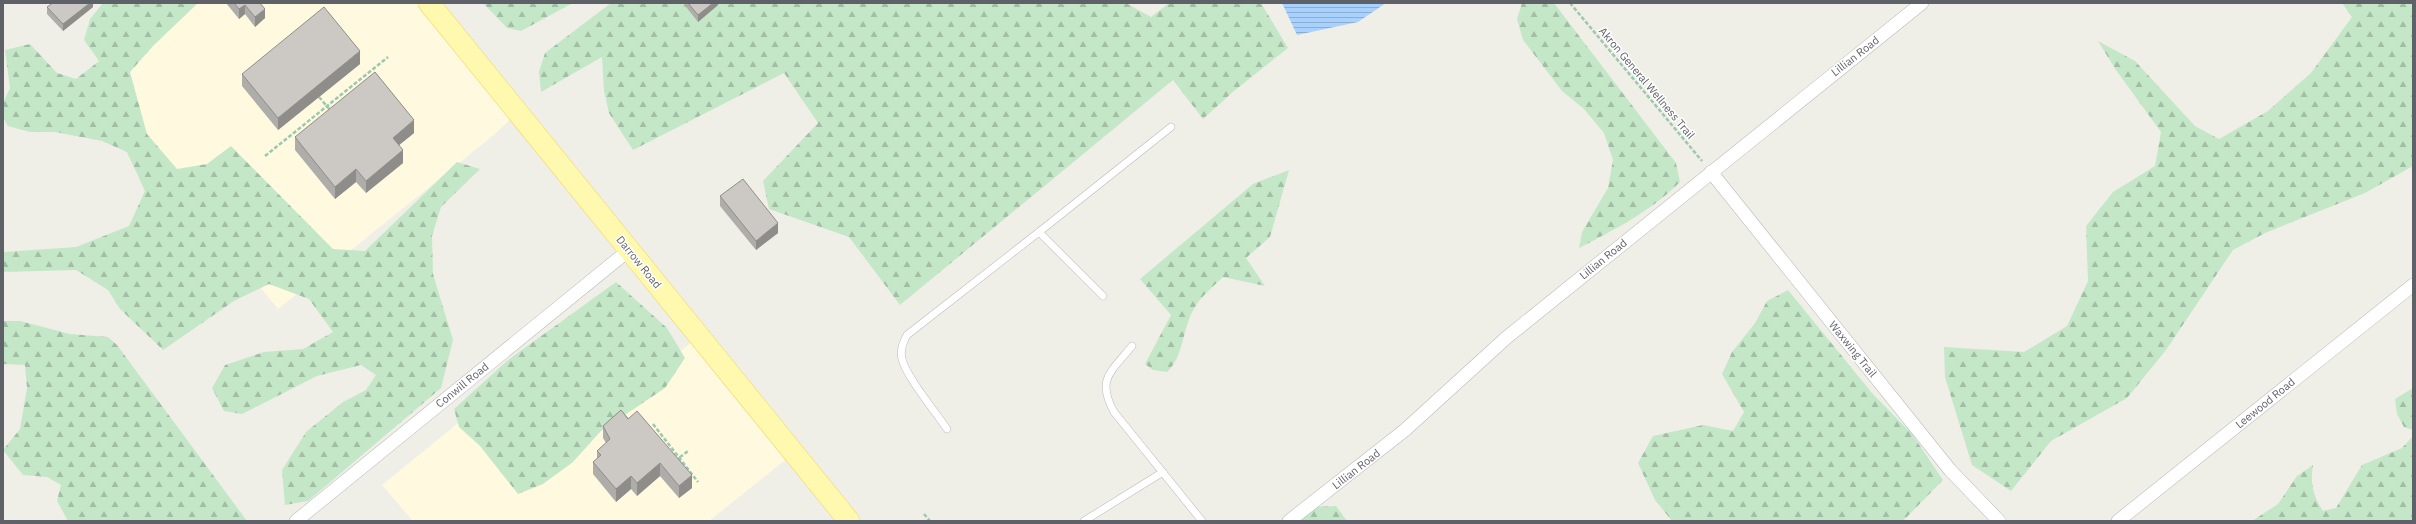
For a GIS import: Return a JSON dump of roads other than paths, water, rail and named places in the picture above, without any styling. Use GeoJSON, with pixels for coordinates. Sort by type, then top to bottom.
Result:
{"type":"FeatureCollection","features":[{"type":"Feature","properties":{"kind":"main road","name":"Darrow Road"},"geometry":{"type":"LineString","coordinates":[[429,3],[849,521]]}},
{"type":"Feature","properties":{"kind":"street","name":"Lillian Road"},"geometry":{"type":"LineString","coordinates":[[1289,521],[1405,430],[1506,338],[1922,3]]}},
{"type":"Feature","properties":{"kind":"street","name":"Waxwing Trail"},"geometry":{"type":"LineString","coordinates":[[1711,172],[1950,470],[1999,521]]}},
{"type":"Feature","properties":{"kind":"street","name":"Conwill Road"},"geometry":{"type":"LineString","coordinates":[[296,521],[629,250]]}},
{"type":"Feature","properties":{"kind":"street","name":"Leewood Road"},"geometry":{"type":"LineString","coordinates":[[2118,521],[2413,285]]}},
{"type":"Feature","properties":{"kind":"lane"},"geometry":{"type":"LineString","coordinates":[[948,429],[909,374],[902,358],[902,344],[907,336],[1171,127]]}},
{"type":"Feature","properties":{"kind":"lane"},"geometry":{"type":"LineString","coordinates":[[1039,232],[1103,296]]}},
{"type":"Feature","properties":{"kind":"lane"},"geometry":{"type":"LineString","coordinates":[[1132,346],[1110,373],[1104,386],[1107,399],[1114,412],[1202,521]]}},
{"type":"Feature","properties":{"kind":"lane"},"geometry":{"type":"LineString","coordinates":[[1084,521],[1162,472]]}},
{"type":"Feature","properties":{"kind":"water"},"geometry":{"type":"Polygon","coordinates":[[[1282,3],[1386,3],[1358,22],[1297,35],[1282,3]]]}}]}
